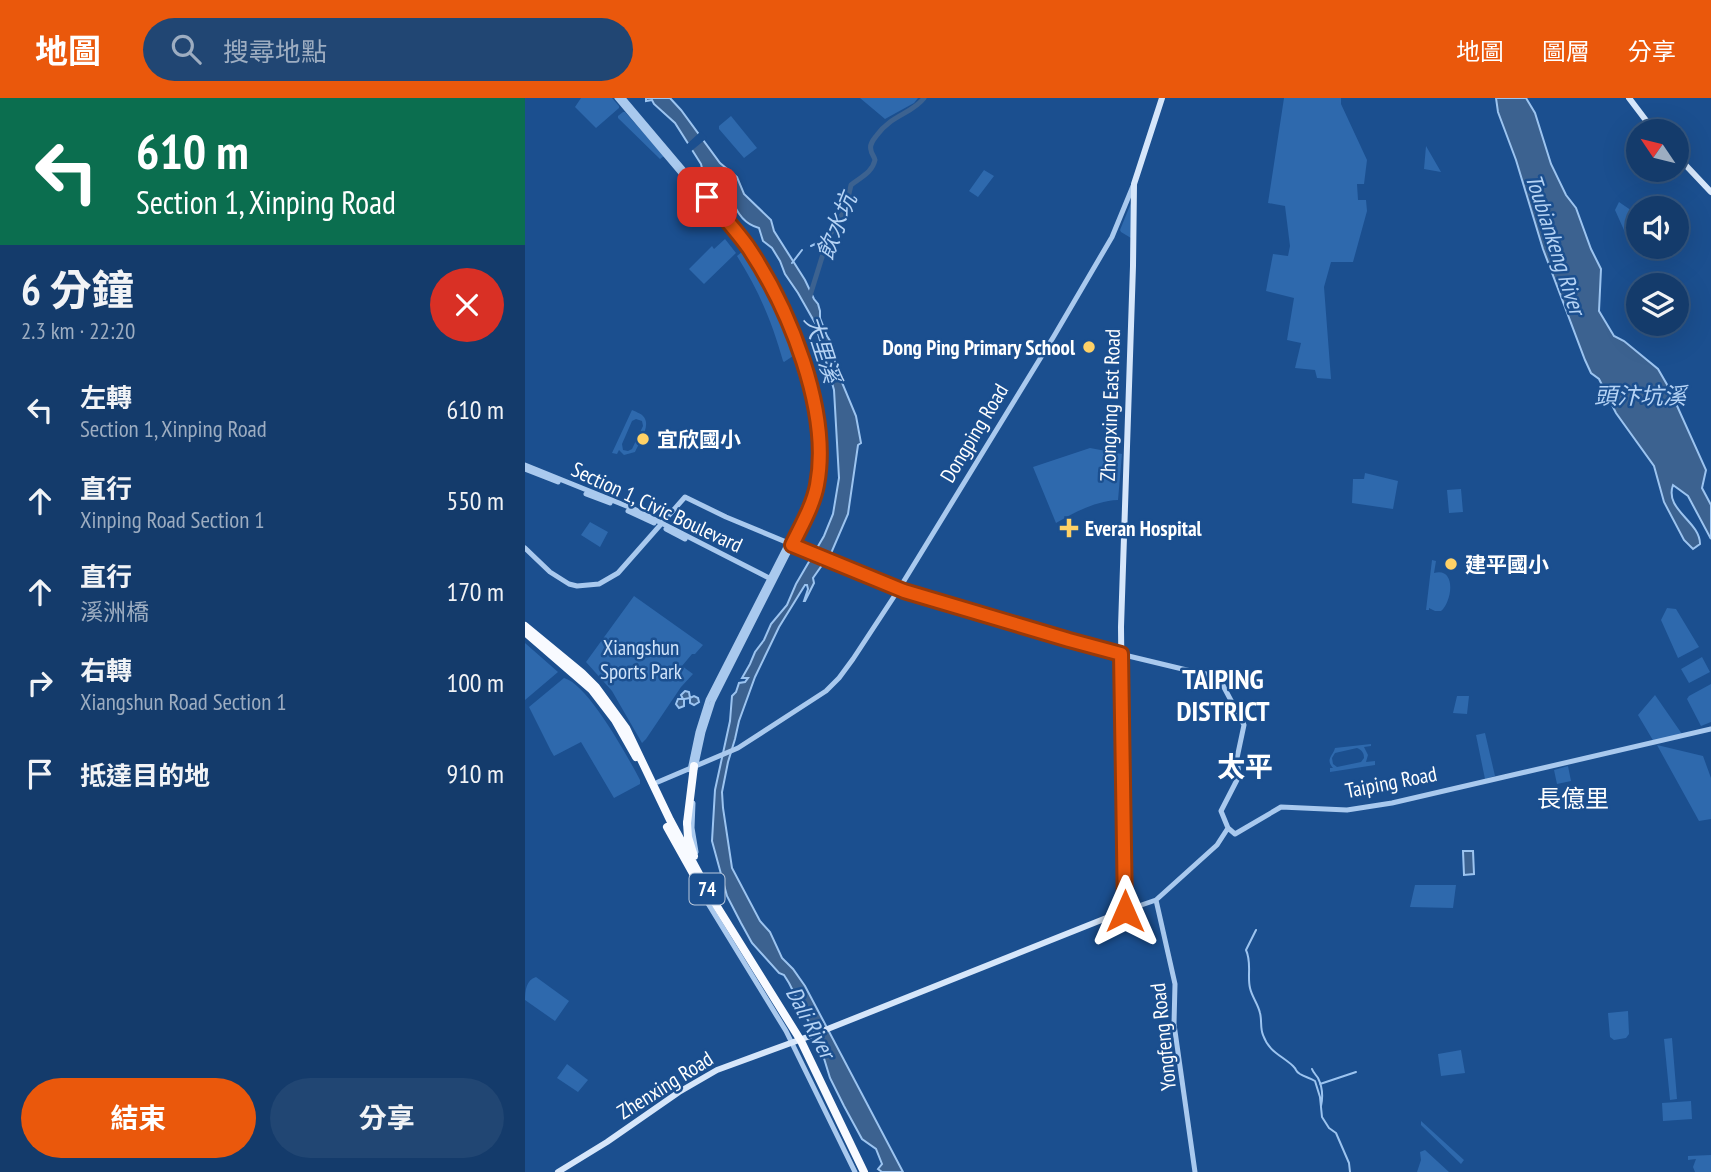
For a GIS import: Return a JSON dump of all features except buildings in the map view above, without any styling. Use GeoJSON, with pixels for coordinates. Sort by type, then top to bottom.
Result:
{"type":"FeatureCollection","features":[{"type":"Feature","properties":{"kind":"highway","name":"74"},"geometry":{"type":"LineString","coordinates":[[525,626],[582,673],[604,695],[622,722],[713,900],[801,1041],[864,1172]]}},
{"type":"Feature","properties":{"kind":"highway","name":"74"},"geometry":{"type":"LineString","coordinates":[[525,635],[575,679],[611,719],[616,721],[692,873],[795,1041],[857,1172]]}},
{"type":"Feature","properties":{"kind":"highway"},"geometry":{"type":"LineString","coordinates":[[695,766],[687,823],[688,837],[693,855],[730,927]]}},
{"type":"Feature","properties":{"kind":"main road","name":"Dongping Road"},"geometry":{"type":"LineString","coordinates":[[1134,184],[1163,98]]}},
{"type":"Feature","properties":{"kind":"main road"},"geometry":{"type":"LineString","coordinates":[[1629,98],[1645,119]]}},
{"type":"Feature","properties":{"kind":"main road"},"geometry":{"type":"LineString","coordinates":[[1689,168],[1711,191]]}},
{"type":"Feature","properties":{"kind":"main road","name":"Zhongxing East Road"},"geometry":{"type":"LineString","coordinates":[[1125,911],[1121,626],[1134,184]]}},
{"type":"Feature","properties":{"kind":"main road","name":"Zhenxing Road"},"geometry":{"type":"LineString","coordinates":[[558,1172],[717,1070],[795,1042],[1125,911]]}},
{"type":"Feature","properties":{"kind":"street"},"geometry":{"type":"LineString","coordinates":[[617,98],[743,248],[764,282],[788,333],[810,405],[815,448],[810,493],[790,544]]}},
{"type":"Feature","properties":{"kind":"street"},"geometry":{"type":"LineString","coordinates":[[624,98],[747,245],[789,324],[819,423],[820,450],[816,488],[713,701],[703,732],[684,818],[684,860]]}},
{"type":"Feature","properties":{"kind":"street","name":"Dongping Road"},"geometry":{"type":"LineString","coordinates":[[658,782],[738,748],[831,687],[853,659],[899,589],[1005,417],[1107,247],[1134,184]]}},
{"type":"Feature","properties":{"kind":"street","name":"Section 1, Civic Boulevard"},"geometry":{"type":"LineString","coordinates":[[525,467],[660,524],[771,580]]}},
{"type":"Feature","properties":{"kind":"street"},"geometry":{"type":"LineString","coordinates":[[525,548],[558,578],[569,584],[599,584],[618,573],[685,497],[726,517],[899,589],[1069,640],[1195,673],[1218,676],[1244,725],[1237,758],[1240,776],[1221,811],[1228,828],[1217,845],[1156,900],[1125,911]]}},
{"type":"Feature","properties":{"kind":"street","name":"Taiping Road"},"geometry":{"type":"LineString","coordinates":[[1228,828],[1235,834],[1281,807],[1342,810],[1370,807],[1711,729]]}},
{"type":"Feature","properties":{"kind":"street"},"geometry":{"type":"LineString","coordinates":[[689,871],[696,857],[692,828],[695,766]]}},
{"type":"Feature","properties":{"kind":"street"},"geometry":{"type":"LineString","coordinates":[[671,838],[707,904],[795,1042],[857,1172]]}},
{"type":"Feature","properties":{"kind":"street","name":"Yongfeng Road"},"geometry":{"type":"LineString","coordinates":[[1156,900],[1175,984],[1174,1024],[1195,1172]]}},
{"type":"Feature","properties":{"kind":"green space"},"geometry":{"type":"Polygon","coordinates":[[[581,98],[612,98],[619,108],[596,128],[575,107],[581,98]]]}},
{"type":"Feature","properties":{"kind":"green space"},"geometry":{"type":"Polygon","coordinates":[[[860,98],[918,98],[885,119],[860,98]]]}},
{"type":"Feature","properties":{"kind":"green space"},"geometry":{"type":"Polygon","coordinates":[[[1284,98],[1341,98],[1341,104],[1367,160],[1364,184],[1357,184],[1358,200],[1366,200],[1367,211],[1353,262],[1331,262],[1324,287],[1331,379],[1317,378],[1315,370],[1295,368],[1301,343],[1287,340],[1294,298],[1266,291],[1273,254],[1288,256],[1290,246],[1285,206],[1268,203],[1284,98]]]}},
{"type":"Feature","properties":{"kind":"green space"},"geometry":{"type":"Polygon","coordinates":[[[623,112],[664,156],[660,159],[618,118],[623,112]]]}},
{"type":"Feature","properties":{"kind":"green space"},"geometry":{"type":"Polygon","coordinates":[[[731,116],[757,148],[744,158],[719,129],[731,116]]]}},
{"type":"Feature","properties":{"kind":"green space"},"geometry":{"type":"Polygon","coordinates":[[[1426,146],[1441,172],[1424,169],[1426,146]]]}},
{"type":"Feature","properties":{"kind":"green space"},"geometry":{"type":"Polygon","coordinates":[[[984,170],[994,176],[978,197],[969,191],[984,170]]]}},
{"type":"Feature","properties":{"kind":"green space"},"geometry":{"type":"Polygon","coordinates":[[[1619,202],[1626,207],[1626,235],[1615,210],[1619,202]]]}},
{"type":"Feature","properties":{"kind":"green space"},"geometry":{"type":"Polygon","coordinates":[[[1131,203],[1131,238],[1120,230],[1131,203]]]}},
{"type":"Feature","properties":{"kind":"green space"},"geometry":{"type":"Polygon","coordinates":[[[725,239],[736,253],[704,284],[689,269],[712,246],[714,249],[725,239]]]}},
{"type":"Feature","properties":{"kind":"green space"},"geometry":{"type":"Polygon","coordinates":[[[743,251],[771,302],[788,342],[793,356],[784,362],[764,307],[737,256],[743,251]]]}},
{"type":"Feature","properties":{"kind":"green space"},"geometry":{"type":"Polygon","coordinates":[[[632,410],[642,415],[646,424],[635,452],[624,455],[619,450],[617,454],[612,453],[632,410]],[[632,421],[622,444],[623,450],[632,449],[643,426],[642,421],[632,421]]]}},
{"type":"Feature","properties":{"kind":"green space"},"geometry":{"type":"Polygon","coordinates":[[[1090,448],[1122,454],[1118,500],[1094,505],[1056,523],[1033,467],[1090,448]]]}},
{"type":"Feature","properties":{"kind":"green space"},"geometry":{"type":"Polygon","coordinates":[[[1365,473],[1398,481],[1393,509],[1352,503],[1353,479],[1364,479],[1365,473]]]}},
{"type":"Feature","properties":{"kind":"green space"},"geometry":{"type":"Polygon","coordinates":[[[1461,489],[1463,512],[1449,513],[1447,490],[1461,489]]]}},
{"type":"Feature","properties":{"kind":"green space"},"geometry":{"type":"Polygon","coordinates":[[[590,522],[608,532],[600,547],[581,535],[590,522]]]}},
{"type":"Feature","properties":{"kind":"green space"},"geometry":{"type":"Polygon","coordinates":[[[1432,560],[1436,561],[1434,573],[1446,575],[1449,580],[1450,593],[1441,611],[1429,608],[1426,610],[1432,560]]]}},
{"type":"Feature","properties":{"kind":"green space","name":"Xiangshun Sports Park"},"geometry":{"type":"Polygon","coordinates":[[[634,596],[703,645],[682,666],[693,674],[642,743],[612,691],[586,662],[634,596]]]}},
{"type":"Feature","properties":{"kind":"green space"},"geometry":{"type":"Polygon","coordinates":[[[1667,608],[1676,609],[1699,647],[1678,658],[1661,620],[1667,608]]]}},
{"type":"Feature","properties":{"kind":"green space"},"geometry":{"type":"Polygon","coordinates":[[[525,643],[558,672],[525,700],[525,643]]]}},
{"type":"Feature","properties":{"kind":"green space"},"geometry":{"type":"Polygon","coordinates":[[[1702,657],[1710,672],[1689,683],[1681,669],[1702,657]]]}},
{"type":"Feature","properties":{"kind":"green space"},"geometry":{"type":"Polygon","coordinates":[[[564,678],[584,693],[607,723],[640,784],[614,798],[581,742],[554,756],[529,707],[564,678]]]}},
{"type":"Feature","properties":{"kind":"green space"},"geometry":{"type":"Polygon","coordinates":[[[1711,684],[1711,722],[1701,726],[1687,699],[1711,684]]]}},
{"type":"Feature","properties":{"kind":"green space"},"geometry":{"type":"Polygon","coordinates":[[[1655,695],[1682,734],[1654,742],[1638,715],[1655,695]]]}},
{"type":"Feature","properties":{"kind":"green space"},"geometry":{"type":"Polygon","coordinates":[[[1457,696],[1469,696],[1467,714],[1453,713],[1457,696]]]}},
{"type":"Feature","properties":{"kind":"green space"},"geometry":{"type":"Polygon","coordinates":[[[1485,733],[1495,776],[1485,779],[1476,735],[1485,733]]]}},
{"type":"Feature","properties":{"kind":"green space"},"geometry":{"type":"Polygon","coordinates":[[[1371,744],[1364,747],[1368,755],[1366,762],[1375,761],[1375,765],[1330,772],[1330,768],[1333,768],[1330,760],[1335,748],[1371,744]],[[1357,748],[1335,753],[1333,764],[1337,767],[1361,762],[1364,756],[1357,748]]]}},
{"type":"Feature","properties":{"kind":"green space"},"geometry":{"type":"Polygon","coordinates":[[[1657,745],[1703,756],[1711,778],[1711,819],[1699,821],[1657,745]]]}},
{"type":"Feature","properties":{"kind":"green space"},"geometry":{"type":"Polygon","coordinates":[[[1568,766],[1571,781],[1557,784],[1554,770],[1568,766]]]}},
{"type":"Feature","properties":{"kind":"green space"},"geometry":{"type":"Polygon","coordinates":[[[1415,885],[1456,885],[1453,908],[1410,907],[1415,885]]]}},
{"type":"Feature","properties":{"kind":"green space"},"geometry":{"type":"Polygon","coordinates":[[[536,977],[569,1001],[555,1021],[525,1000],[528,983],[536,977]]]}},
{"type":"Feature","properties":{"kind":"green space"},"geometry":{"type":"Polygon","coordinates":[[[1628,1011],[1629,1034],[1626,1038],[1614,1040],[1610,1037],[1608,1013],[1628,1011]]]}},
{"type":"Feature","properties":{"kind":"green space"},"geometry":{"type":"Polygon","coordinates":[[[1672,1038],[1677,1099],[1670,1100],[1664,1039],[1672,1038]]]}},
{"type":"Feature","properties":{"kind":"green space"},"geometry":{"type":"Polygon","coordinates":[[[1461,1050],[1465,1073],[1441,1076],[1438,1054],[1461,1050]]]}},
{"type":"Feature","properties":{"kind":"green space"},"geometry":{"type":"Polygon","coordinates":[[[567,1064],[588,1080],[578,1092],[557,1078],[567,1064]]]}},
{"type":"Feature","properties":{"kind":"green space"},"geometry":{"type":"Polygon","coordinates":[[[1691,1101],[1692,1119],[1663,1121],[1662,1103],[1691,1101]]]}},
{"type":"Feature","properties":{"kind":"green space"},"geometry":{"type":"Polygon","coordinates":[[[1421,1121],[1464,1160],[1461,1164],[1421,1125],[1421,1121]]]}},
{"type":"Feature","properties":{"kind":"green space"},"geometry":{"type":"Polygon","coordinates":[[[1425,1150],[1449,1172],[1417,1172],[1421,1160],[1420,1152],[1425,1150]]]}},
{"type":"Feature","properties":{"kind":"green space"},"geometry":{"type":"Polygon","coordinates":[[[1711,1155],[1711,1172],[1695,1172],[1693,1167],[1696,1159],[1688,1160],[1688,1156],[1711,1155]]]}},
{"type":"Feature","properties":{"kind":"water"},"geometry":{"type":"Polygon","coordinates":[[[646,98],[670,98],[720,163],[737,177],[744,194],[771,220],[774,231],[818,304],[820,318],[834,347],[838,373],[856,416],[861,443],[858,445],[848,514],[832,551],[813,578],[814,583],[805,601],[807,585],[779,627],[755,677],[739,721],[722,792],[732,868],[760,921],[770,932],[782,958],[805,986],[903,1172],[882,1172],[878,1169],[882,1164],[876,1149],[862,1139],[844,1106],[830,1078],[819,1042],[789,983],[752,943],[727,896],[712,841],[715,790],[730,721],[732,696],[739,683],[748,678],[742,678],[771,624],[787,605],[833,514],[839,478],[834,390],[815,323],[772,248],[763,241],[759,228],[741,217],[732,198],[709,178],[675,123],[652,100],[646,101],[646,98]]]}},
{"type":"Feature","properties":{"kind":"water","name":"頭汴坑溪"},"geometry":{"type":"Polygon","coordinates":[[[1496,98],[1526,98],[1535,113],[1551,164],[1566,195],[1576,208],[1601,269],[1599,311],[1614,336],[1658,369],[1706,470],[1702,488],[1711,505],[1711,539],[1688,496],[1673,485],[1673,502],[1698,536],[1700,544],[1693,549],[1684,540],[1664,502],[1654,466],[1616,413],[1599,379],[1591,373],[1585,360],[1543,249],[1516,160],[1498,112],[1496,98]]]}},
{"type":"Feature","properties":{"kind":"water"},"geometry":{"type":"Polygon","coordinates":[[[685,691],[689,692],[690,698],[684,699],[684,706],[679,708],[676,704],[678,699],[683,699],[681,695],[685,691]]]}},
{"type":"Feature","properties":{"kind":"water"},"geometry":{"type":"Polygon","coordinates":[[[694,696],[699,702],[694,705],[690,703],[690,698],[694,696]]]}},
{"type":"Feature","properties":{"kind":"water"},"geometry":{"type":"Polygon","coordinates":[[[1463,851],[1473,851],[1474,874],[1464,875],[1463,851]]]}},
{"type":"Feature","properties":{"kind":"pier"},"geometry":{"type":"Polygon","coordinates":[[[701,131],[707,138],[689,153],[685,146],[701,131]]]}},
{"type":"Feature","properties":{"kind":"waterway","name":"飲水坑"},"geometry":{"type":"LineString","coordinates":[[809,299],[828,238],[845,211],[851,185],[874,164],[872,142],[888,123],[924,98]]}},
{"type":"Feature","properties":{"kind":"waterway"},"geometry":{"type":"LineString","coordinates":[[811,246],[828,241]]}},
{"type":"Feature","properties":{"kind":"waterway"},"geometry":{"type":"LineString","coordinates":[[792,263],[802,250]]}},
{"type":"Feature","properties":{"kind":"waterway"},"geometry":{"type":"LineString","coordinates":[[1256,930],[1246,950],[1250,988],[1260,1013],[1263,1035],[1272,1049],[1297,1072],[1315,1081],[1322,1117],[1336,1133],[1350,1172]]}},
{"type":"Feature","properties":{"kind":"waterway"},"geometry":{"type":"LineString","coordinates":[[1312,1069],[1320,1084],[1321,1106]]}},
{"type":"Feature","properties":{"kind":"waterway"},"geometry":{"type":"LineString","coordinates":[[1320,1084],[1356,1072]]}},
{"type":"Feature","properties":{"kind":"place","name":"Dong Ping Primary School"},"geometry":{"type":"Point","coordinates":[1089,347]}},
{"type":"Feature","properties":{"kind":"place","name":"宜欣國小"},"geometry":{"type":"Point","coordinates":[643,439]}},
{"type":"Feature","properties":{"kind":"place","name":"Everan Hospital"},"geometry":{"type":"Point","coordinates":[1069,528]}},
{"type":"Feature","properties":{"kind":"place","name":"建平國小"},"geometry":{"type":"Point","coordinates":[1451,564]}},
{"type":"Feature","properties":{"kind":"district","name":"TAIPING DISTRICT"},"geometry":{"type":"Point","coordinates":[1223,694]}},
{"type":"Feature","properties":{"kind":"district","name":"太平"},"geometry":{"type":"Point","coordinates":[1245,766]}},
{"type":"Feature","properties":{"kind":"district","name":"長億里"},"geometry":{"type":"Point","coordinates":[1573,798]}},
{"type":"Feature","properties":{"kind":"route"},"geometry":{"type":"LineString","coordinates":[[707,197],[747,245],[781,304],[801,358],[819,423],[820,459],[817,484],[792,545],[904,591],[1121,654],[1125,911]]}},
{"type":"Feature","properties":{"kind":"water label","name":"Toubiankeng River"},"geometry":{"type":"Point","coordinates":[1556,244]}},
{"type":"Feature","properties":{"kind":"water label","name":"大里溪"},"geometry":{"type":"Point","coordinates":[823,349]}},
{"type":"Feature","properties":{"kind":"water label","name":"Dali River"},"geometry":{"type":"Point","coordinates":[811,1022]}}]}
